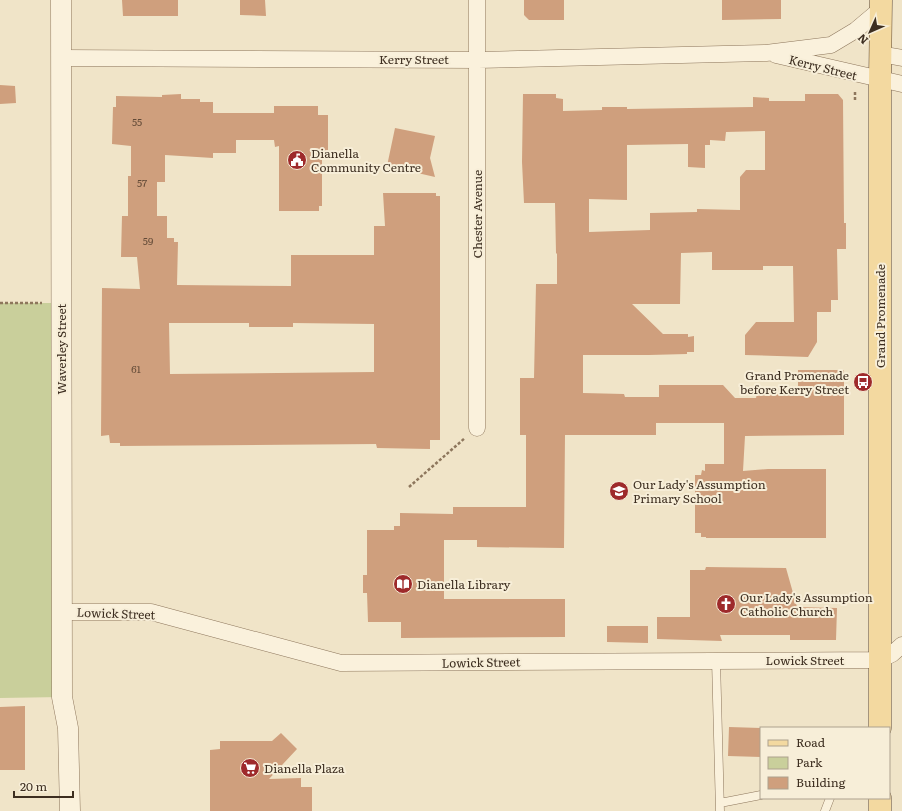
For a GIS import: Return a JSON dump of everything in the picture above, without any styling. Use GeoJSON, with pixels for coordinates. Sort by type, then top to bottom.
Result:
{"type":"FeatureCollection","features":[{"type":"Feature","properties":{"kind":"main road","name":"Grand Promenade"},"geometry":{"type":"LineString","coordinates":[[880,727],[881,4]]}},
{"type":"Feature","properties":{"kind":"main road"},"geometry":{"type":"LineString","coordinates":[[880,799],[880,811]]}},
{"type":"Feature","properties":{"kind":"street","name":"Waverley Street"},"geometry":{"type":"LineString","coordinates":[[61,0],[62,697],[68,728],[70,811]]}},
{"type":"Feature","properties":{"kind":"street","name":"Chester Avenue"},"geometry":{"type":"LineString","coordinates":[[477,0],[477,428]]}},
{"type":"Feature","properties":{"kind":"street","name":"Kerry Street"},"geometry":{"type":"LineString","coordinates":[[61,58],[478,60],[766,53],[831,45],[856,30],[881,4]]}},
{"type":"Feature","properties":{"kind":"street","name":"Kerry Street"},"geometry":{"type":"LineString","coordinates":[[766,53],[902,84]]}},
{"type":"Feature","properties":{"kind":"street"},"geometry":{"type":"LineString","coordinates":[[880,54],[902,58]]}},
{"type":"Feature","properties":{"kind":"street","name":"Lowick Street"},"geometry":{"type":"LineString","coordinates":[[62,612],[151,612],[341,663],[880,660]]}},
{"type":"Feature","properties":{"kind":"street"},"geometry":{"type":"LineString","coordinates":[[880,660],[892,654],[902,645]]}},
{"type":"Feature","properties":{"kind":"street","name":"Waverley Street"},"geometry":{"type":"LineString","coordinates":[[56,811],[55,731],[62,697]]}},
{"type":"Feature","properties":{"kind":"lane"},"geometry":{"type":"LineString","coordinates":[[716,660],[720,807],[760,795]]}},
{"type":"Feature","properties":{"kind":"lane"},"geometry":{"type":"LineString","coordinates":[[826,811],[830,799]]}},
{"type":"Feature","properties":{"kind":"path"},"geometry":{"type":"LineString","coordinates":[[0,303],[61,303]]}},
{"type":"Feature","properties":{"kind":"path"},"geometry":{"type":"LineString","coordinates":[[409,487],[477,428]]}},
{"type":"Feature","properties":{"kind":"green space"},"geometry":{"type":"Polygon","coordinates":[[[0,303],[61,303],[62,697],[0,698],[0,303]]]}},
{"type":"Feature","properties":{"kind":"building"},"geometry":{"type":"Polygon","coordinates":[[[122,0],[178,0],[178,16],[123,16],[122,0]]]}},
{"type":"Feature","properties":{"kind":"building"},"geometry":{"type":"Polygon","coordinates":[[[240,0],[265,0],[266,16],[240,15],[240,0]]]}},
{"type":"Feature","properties":{"kind":"building"},"geometry":{"type":"Polygon","coordinates":[[[524,0],[564,0],[564,20],[529,20],[524,15],[524,0]]]}},
{"type":"Feature","properties":{"kind":"building"},"geometry":{"type":"Polygon","coordinates":[[[722,0],[781,0],[781,19],[722,20],[722,0]]]}},
{"type":"Feature","properties":{"kind":"building"},"geometry":{"type":"Polygon","coordinates":[[[0,85],[15,86],[16,103],[0,104],[0,85]]]}},
{"type":"Feature","properties":{"kind":"building"},"geometry":{"type":"Polygon","coordinates":[[[181,94],[181,99],[200,99],[200,102],[213,102],[213,113],[274,113],[274,106],[318,106],[318,115],[328,115],[328,154],[322,154],[322,206],[319,206],[319,211],[279,211],[279,146],[275,147],[274,140],[236,140],[236,153],[213,153],[213,158],[165,155],[165,182],[157,182],[157,216],[167,216],[167,238],[174,238],[174,242],[178,242],[177,285],[291,286],[291,255],[374,255],[374,226],[385,226],[383,193],[436,193],[436,196],[440,196],[440,440],[430,440],[430,449],[377,448],[376,444],[120,446],[120,443],[110,443],[109,435],[101,436],[102,288],[140,289],[137,257],[121,257],[122,216],[128,216],[128,176],[131,176],[131,146],[112,144],[113,107],[116,107],[116,96],[162,97],[162,95],[181,94]],[[169,323],[170,374],[374,372],[374,324],[293,323],[293,327],[249,327],[249,323],[169,323]]]}},
{"type":"Feature","properties":{"kind":"building"},"geometry":{"type":"Polygon","coordinates":[[[523,94],[556,94],[556,98],[563,99],[563,111],[602,110],[602,107],[627,107],[627,109],[753,107],[753,97],[769,98],[769,101],[805,101],[805,94],[838,94],[843,100],[844,223],[846,223],[846,249],[837,249],[838,300],[831,300],[831,312],[817,312],[817,342],[808,357],[745,355],[745,335],[756,322],[794,322],[793,266],[763,266],[763,270],[712,270],[712,252],[681,253],[680,304],[632,304],[663,334],[688,334],[688,337],[694,336],[694,352],[687,352],[687,354],[583,355],[583,393],[624,394],[625,397],[659,397],[659,385],[723,385],[735,398],[756,398],[757,394],[798,394],[798,370],[844,370],[844,435],[745,436],[743,471],[768,469],[826,469],[826,538],[706,538],[701,537],[701,533],[695,533],[695,475],[701,475],[702,470],[705,471],[705,464],[724,464],[724,423],[656,423],[656,435],[565,435],[564,548],[477,547],[477,540],[444,540],[444,599],[565,599],[565,637],[401,638],[401,622],[368,622],[367,593],[363,593],[363,575],[367,575],[367,530],[394,530],[394,526],[400,526],[400,513],[453,514],[453,507],[526,507],[526,435],[520,435],[520,378],[534,378],[536,284],[557,284],[557,254],[555,203],[524,203],[522,162],[523,94]],[[765,131],[726,132],[725,141],[710,140],[710,145],[705,145],[705,168],[688,167],[688,144],[627,145],[627,200],[589,199],[589,232],[650,230],[650,213],[697,212],[697,209],[740,210],[740,177],[746,170],[765,170],[765,131]]]}},
{"type":"Feature","properties":{"kind":"building"},"geometry":{"type":"Polygon","coordinates":[[[395,128],[435,136],[430,158],[435,177],[387,166],[395,128]]]}},
{"type":"Feature","properties":{"kind":"building","name":"Our Lady's Assumption Catholic Church"},"geometry":{"type":"Polygon","coordinates":[[[706,567],[786,568],[797,607],[837,608],[836,640],[790,640],[790,635],[720,635],[722,641],[657,639],[657,617],[690,617],[690,570],[705,570],[706,567]]]}},
{"type":"Feature","properties":{"kind":"building"},"geometry":{"type":"Polygon","coordinates":[[[607,626],[648,626],[648,643],[607,642],[607,626]]]}},
{"type":"Feature","properties":{"kind":"building"},"geometry":{"type":"Polygon","coordinates":[[[25,706],[25,770],[0,770],[0,707],[25,706]]]}},
{"type":"Feature","properties":{"kind":"building"},"geometry":{"type":"Polygon","coordinates":[[[729,727],[760,728],[760,757],[728,756],[729,727]]]}},
{"type":"Feature","properties":{"kind":"building","name":"Dianella Plaza"},"geometry":{"type":"Polygon","coordinates":[[[281,733],[297,749],[269,779],[301,778],[301,787],[312,787],[312,811],[210,811],[210,750],[220,749],[220,741],[272,741],[281,733]]]}},
{"type":"Feature","properties":{"kind":"place","name":"Dianella Community Centre"},"geometry":{"type":"Point","coordinates":[297,160]}},
{"type":"Feature","properties":{"kind":"place","name":"Grand Promenade before Kerry Street"},"geometry":{"type":"Point","coordinates":[863,382]}},
{"type":"Feature","properties":{"kind":"place","name":"Our Lady's Assumption Primary School"},"geometry":{"type":"Point","coordinates":[619,491]}},
{"type":"Feature","properties":{"kind":"place","name":"Dianella Library"},"geometry":{"type":"Point","coordinates":[403,584]}},
{"type":"Feature","properties":{"kind":"place","name":"Our Lady's Assumption Catholic Church"},"geometry":{"type":"Point","coordinates":[726,604]}},
{"type":"Feature","properties":{"kind":"place","name":"Dianella Plaza"},"geometry":{"type":"Point","coordinates":[250,768]}}]}
